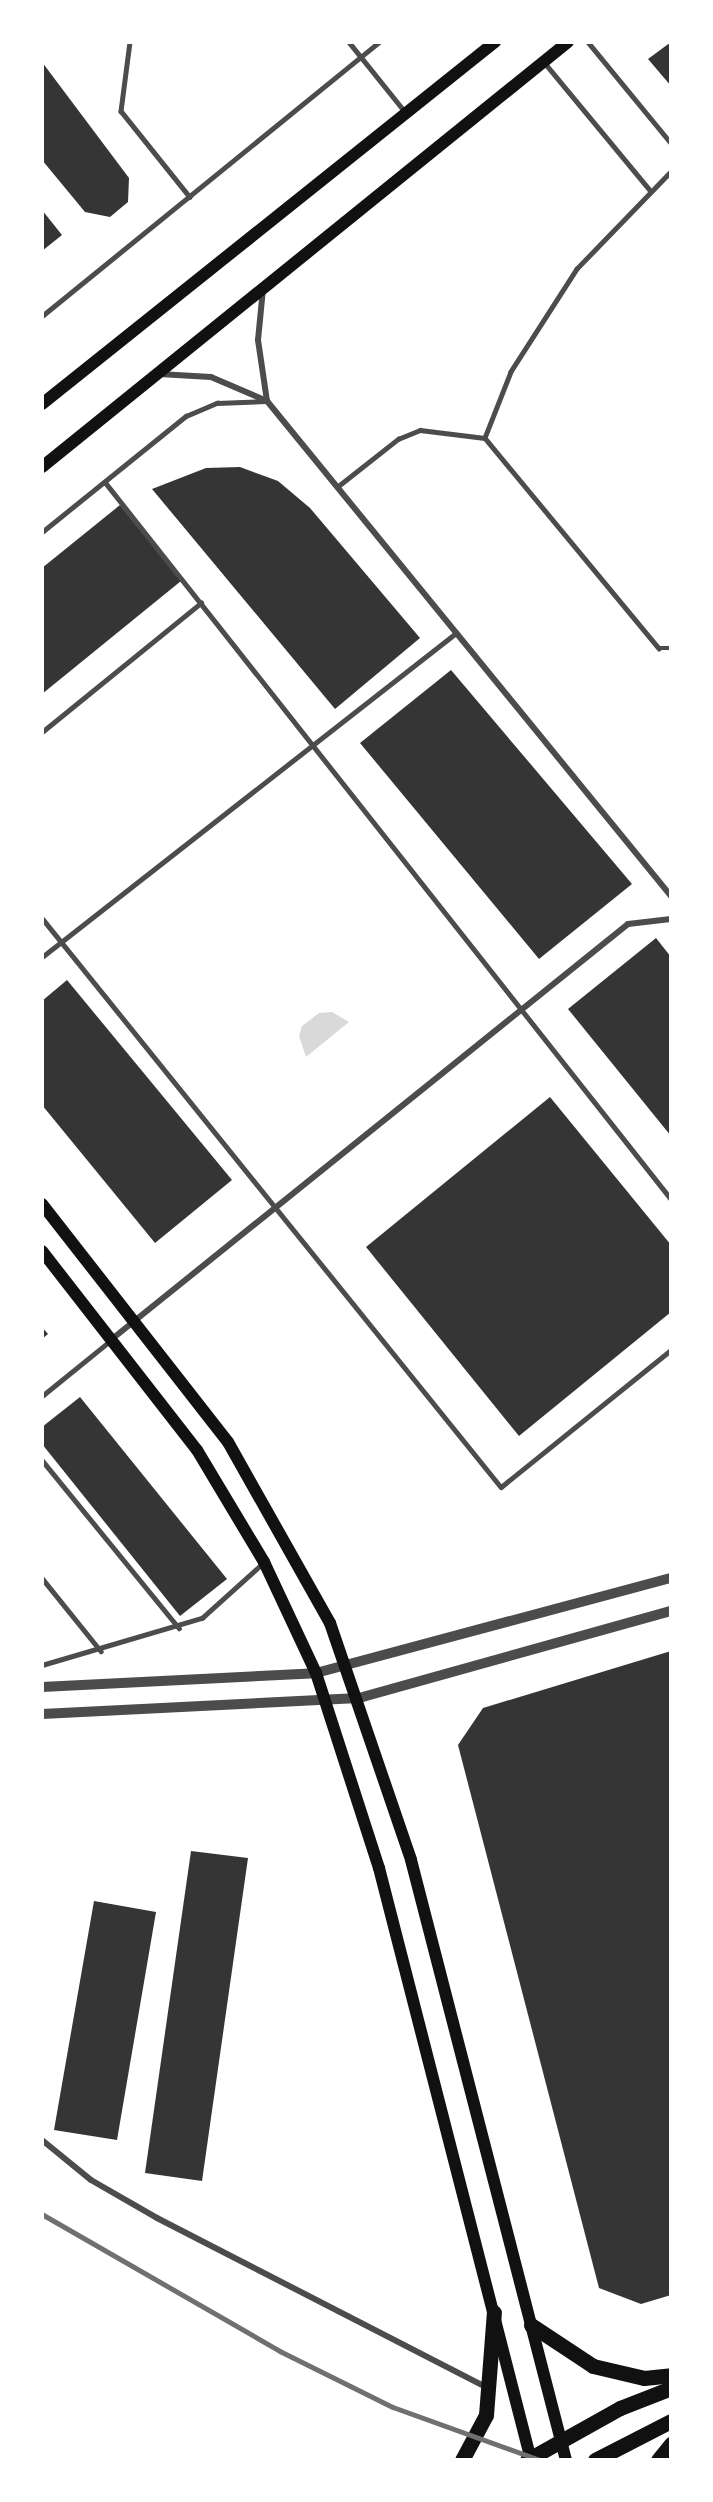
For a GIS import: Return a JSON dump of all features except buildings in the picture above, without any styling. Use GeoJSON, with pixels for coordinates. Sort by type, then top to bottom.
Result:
{"type":"FeatureCollection","features":[{"type":"Feature","properties":{"kind":"main road"},"geometry":{"type":"LineString","coordinates":[[42,404],[495,42]]}},
{"type":"Feature","properties":{"kind":"main road"},"geometry":{"type":"LineString","coordinates":[[42,467],[568,42]]}},
{"type":"Feature","properties":{"kind":"main road"},"geometry":{"type":"LineString","coordinates":[[42,1204],[136,1322],[261,1493],[349,1667],[411,1860],[566,2460]]}},
{"type":"Feature","properties":{"kind":"main road"},"geometry":{"type":"LineString","coordinates":[[42,1251],[197,1450],[264,1562],[316,1673],[379,1868],[494,2312],[529,2459],[561,2440],[671,2388]]}},
{"type":"Feature","properties":{"kind":"main road"},"geometry":{"type":"LineString","coordinates":[[462,2460],[486,2415],[490,2390],[494,2312]]}},
{"type":"Feature","properties":{"kind":"main road"},"geometry":{"type":"LineString","coordinates":[[531,2325],[593,2367],[644,2378],[671,2375]]}},
{"type":"Feature","properties":{"kind":"main road"},"geometry":{"type":"LineString","coordinates":[[595,2460],[671,2421]]}},
{"type":"Feature","properties":{"kind":"main road"},"geometry":{"type":"LineString","coordinates":[[658,2460],[671,2444]]}},
{"type":"Feature","properties":{"kind":"street"},"geometry":{"type":"LineString","coordinates":[[263,289],[258,340],[267,401]]}},
{"type":"Feature","properties":{"kind":"street"},"geometry":{"type":"LineString","coordinates":[[157,374],[211,377],[267,401],[671,896]]}},
{"type":"Feature","properties":{"kind":"street"},"geometry":{"type":"LineString","coordinates":[[112,1340],[628,924],[671,919]]}},
{"type":"Feature","properties":{"kind":"street"},"geometry":{"type":"LineString","coordinates":[[42,1687],[316,1673],[349,1667],[671,1578]]}},
{"type":"Feature","properties":{"kind":"street"},"geometry":{"type":"LineString","coordinates":[[42,1714],[327,1702],[359,1698],[671,1611]]}},
{"type":"Feature","properties":{"kind":"street"},"geometry":{"type":"LineString","coordinates":[[42,2140],[91,2180],[157,2218],[490,2390]]}},
{"type":"Feature","properties":{"kind":"lane"},"geometry":{"type":"LineString","coordinates":[[130,42],[121,111],[190,197]]}},
{"type":"Feature","properties":{"kind":"lane"},"geometry":{"type":"LineString","coordinates":[[349,42],[406,112]]}},
{"type":"Feature","properties":{"kind":"lane"},"geometry":{"type":"LineString","coordinates":[[42,316],[379,42]]}},
{"type":"Feature","properties":{"kind":"lane"},"geometry":{"type":"LineString","coordinates":[[588,42],[671,143]]}},
{"type":"Feature","properties":{"kind":"lane"},"geometry":{"type":"LineString","coordinates":[[544,62],[649,189]]}},
{"type":"Feature","properties":{"kind":"lane"},"geometry":{"type":"LineString","coordinates":[[485,438],[511,372],[577,270],[649,189],[671,172]]}},
{"type":"Feature","properties":{"kind":"lane"},"geometry":{"type":"LineString","coordinates":[[42,532],[186,416],[217,404],[267,401]]}},
{"type":"Feature","properties":{"kind":"lane"},"geometry":{"type":"LineString","coordinates":[[338,487],[398,439],[420,430],[485,438],[659,648],[671,648]]}},
{"type":"Feature","properties":{"kind":"lane"},"geometry":{"type":"LineString","coordinates":[[105,482],[671,1199]]}},
{"type":"Feature","properties":{"kind":"lane"},"geometry":{"type":"LineString","coordinates":[[42,732],[201,603]]}},
{"type":"Feature","properties":{"kind":"lane"},"geometry":{"type":"LineString","coordinates":[[42,957],[456,633]]}},
{"type":"Feature","properties":{"kind":"lane"},"geometry":{"type":"LineString","coordinates":[[42,918],[501,1487],[671,1350]]}},
{"type":"Feature","properties":{"kind":"lane"},"geometry":{"type":"LineString","coordinates":[[42,1395],[112,1340]]}},
{"type":"Feature","properties":{"kind":"lane"},"geometry":{"type":"LineString","coordinates":[[42,1460],[179,1628]]}},
{"type":"Feature","properties":{"kind":"lane"},"geometry":{"type":"LineString","coordinates":[[42,1665],[179,1628],[202,1618],[264,1562]]}},
{"type":"Feature","properties":{"kind":"lane"},"geometry":{"type":"LineString","coordinates":[[42,1578],[100,1651]]}},
{"type":"Feature","properties":{"kind":"shaded area"},"geometry":{"type":"Polygon","coordinates":[[[332,1012],[349,1022],[306,1057],[299,1036],[302,1026],[319,1013],[332,1012]]]}},
{"type":"Feature","properties":{"kind":"railway"},"geometry":{"type":"LineString","coordinates":[[42,2214],[280,2351],[393,2407],[540,2460]]}}]}
